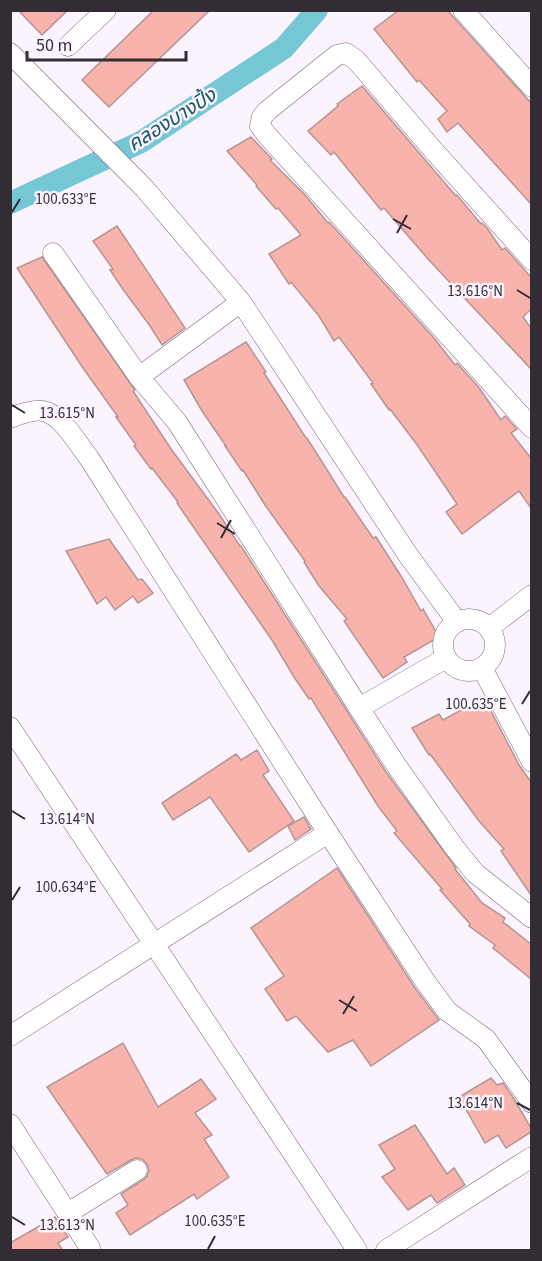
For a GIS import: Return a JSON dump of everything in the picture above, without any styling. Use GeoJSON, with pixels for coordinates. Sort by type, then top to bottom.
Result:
{"type":"FeatureCollection","features":[{"type":"Feature","properties":{"kind":"street"},"geometry":{"type":"LineString","coordinates":[[68,46],[106,10]]}},
{"type":"Feature","properties":{"kind":"street"},"geometry":{"type":"LineString","coordinates":[[463,10],[531,87]]}},
{"type":"Feature","properties":{"kind":"street"},"geometry":{"type":"LineString","coordinates":[[10,53],[145,189],[242,302],[408,555],[457,622]]}},
{"type":"Feature","properties":{"kind":"street"},"geometry":{"type":"LineString","coordinates":[[531,260],[356,60],[346,53],[337,55],[262,117],[260,126],[266,134],[531,428]]}},
{"type":"Feature","properties":{"kind":"street"},"geometry":{"type":"LineString","coordinates":[[53,253],[139,377],[177,422],[396,765],[454,847],[475,873],[530,913]]}},
{"type":"Feature","properties":{"kind":"street"},"geometry":{"type":"LineString","coordinates":[[139,377],[242,302]]}},
{"type":"Feature","properties":{"kind":"street"},"geometry":{"type":"LineString","coordinates":[[10,418],[24,412],[46,411],[61,422],[88,458],[328,833],[440,1002],[447,1011],[486,1039],[531,1103]]}},
{"type":"Feature","properties":{"kind":"street"},"geometry":{"type":"LineString","coordinates":[[489,628],[531,595]]}},
{"type":"Feature","properties":{"kind":"street"},"geometry":{"type":"LineString","coordinates":[[468,619],[479,621],[489,628],[495,638],[495,650],[491,661],[482,668],[471,672],[459,669],[446,658],[444,641],[448,630],[457,622],[468,619]]}},
{"type":"Feature","properties":{"kind":"street"},"geometry":{"type":"LineString","coordinates":[[359,708],[446,658]]}},
{"type":"Feature","properties":{"kind":"street"},"geometry":{"type":"LineString","coordinates":[[482,668],[531,760]]}},
{"type":"Feature","properties":{"kind":"street"},"geometry":{"type":"LineString","coordinates":[[10,727],[357,1251]]}},
{"type":"Feature","properties":{"kind":"street"},"geometry":{"type":"LineString","coordinates":[[10,1036],[328,833]]}},
{"type":"Feature","properties":{"kind":"street"},"geometry":{"type":"LineString","coordinates":[[10,1124],[90,1248]]}},
{"type":"Feature","properties":{"kind":"street"},"geometry":{"type":"LineString","coordinates":[[386,1251],[531,1157]]}},
{"type":"Feature","properties":{"kind":"street"},"geometry":{"type":"LineString","coordinates":[[68,1213],[137,1170]]}},
{"type":"Feature","properties":{"kind":"building"},"geometry":{"type":"Polygon","coordinates":[[[18,10],[68,10],[42,35],[18,10]]]}},
{"type":"Feature","properties":{"kind":"building"},"geometry":{"type":"Polygon","coordinates":[[[154,10],[210,10],[109,107],[82,80],[154,10]]]}},
{"type":"Feature","properties":{"kind":"building"},"geometry":{"type":"Polygon","coordinates":[[[399,10],[447,10],[531,103],[531,204],[458,123],[447,132],[438,119],[447,111],[419,80],[417,82],[374,29],[399,10]]]}},
{"type":"Feature","properties":{"kind":"building"},"geometry":{"type":"Polygon","coordinates":[[[362,86],[456,196],[487,228],[502,250],[505,248],[531,277],[531,309],[523,317],[531,328],[531,369],[428,259],[384,208],[381,210],[334,152],[331,155],[308,131],[338,106],[337,104],[362,86]]]}},
{"type":"Feature","properties":{"kind":"building"},"geometry":{"type":"Polygon","coordinates":[[[251,137],[434,338],[455,365],[457,363],[480,389],[501,420],[505,416],[517,429],[511,433],[531,458],[531,508],[519,491],[462,534],[446,512],[457,504],[418,446],[389,410],[371,384],[373,383],[339,337],[334,341],[319,316],[291,282],[289,284],[269,254],[301,235],[227,151],[251,137]]]}},
{"type":"Feature","properties":{"kind":"building"},"geometry":{"type":"Polygon","coordinates":[[[117,226],[185,328],[162,345],[110,270],[113,269],[93,241],[117,226]]]}},
{"type":"Feature","properties":{"kind":"building"},"geometry":{"type":"Polygon","coordinates":[[[42,257],[135,390],[133,391],[171,449],[241,546],[386,772],[455,869],[482,903],[505,918],[503,922],[531,944],[531,979],[493,948],[495,945],[469,926],[470,924],[440,890],[442,889],[394,833],[397,831],[378,806],[311,698],[309,699],[294,677],[272,640],[178,502],[134,446],[136,445],[116,417],[118,417],[17,268],[42,257]]]}},
{"type":"Feature","properties":{"kind":"building"},"geometry":{"type":"Polygon","coordinates":[[[246,342],[344,497],[373,538],[376,537],[439,637],[404,657],[407,662],[383,678],[344,621],[347,619],[319,586],[305,561],[225,446],[184,380],[246,342]]]}},
{"type":"Feature","properties":{"kind":"building"},"geometry":{"type":"Polygon","coordinates":[[[109,539],[138,580],[142,579],[153,593],[138,603],[133,596],[115,610],[106,597],[97,604],[66,551],[109,539]]]}},
{"type":"Feature","properties":{"kind":"building"},"geometry":{"type":"Polygon","coordinates":[[[483,698],[519,765],[531,782],[531,895],[501,851],[504,849],[479,821],[429,755],[412,728],[439,714],[443,720],[483,698]]]}},
{"type":"Feature","properties":{"kind":"building"},"geometry":{"type":"Polygon","coordinates":[[[257,750],[269,771],[263,775],[294,821],[249,852],[210,797],[173,820],[162,803],[236,754],[241,760],[257,750]]]}},
{"type":"Feature","properties":{"kind":"building"},"geometry":{"type":"Polygon","coordinates":[[[304,817],[311,829],[295,840],[288,826],[304,817]]]}},
{"type":"Feature","properties":{"kind":"building"},"geometry":{"type":"Polygon","coordinates":[[[337,868],[415,988],[439,1020],[371,1066],[353,1040],[328,1052],[296,1016],[287,1021],[265,989],[284,976],[251,928],[337,868]]]}},
{"type":"Feature","properties":{"kind":"building"},"geometry":{"type":"Polygon","coordinates":[[[123,1043],[158,1107],[201,1079],[216,1099],[195,1113],[212,1135],[204,1139],[229,1177],[197,1199],[194,1194],[130,1235],[116,1213],[128,1205],[121,1194],[147,1176],[149,1170],[147,1164],[142,1159],[136,1158],[107,1174],[47,1087],[123,1043]]]}},
{"type":"Feature","properties":{"kind":"building"},"geometry":{"type":"Polygon","coordinates":[[[491,1078],[497,1085],[503,1083],[531,1128],[531,1132],[506,1148],[498,1135],[485,1143],[459,1097],[491,1078]]]}},
{"type":"Feature","properties":{"kind":"building"},"geometry":{"type":"Polygon","coordinates":[[[415,1125],[447,1174],[454,1168],[465,1185],[437,1203],[431,1195],[408,1210],[382,1177],[395,1169],[379,1145],[415,1125]]]}},
{"type":"Feature","properties":{"kind":"building"},"geometry":{"type":"Polygon","coordinates":[[[55,1217],[68,1237],[58,1243],[63,1251],[10,1251],[10,1243],[55,1217]]]}},
{"type":"Feature","properties":{"kind":"waterway","name":"คลองบางปิ้ง"},"geometry":{"type":"LineString","coordinates":[[10,203],[141,142],[284,48],[317,10]]}}]}
